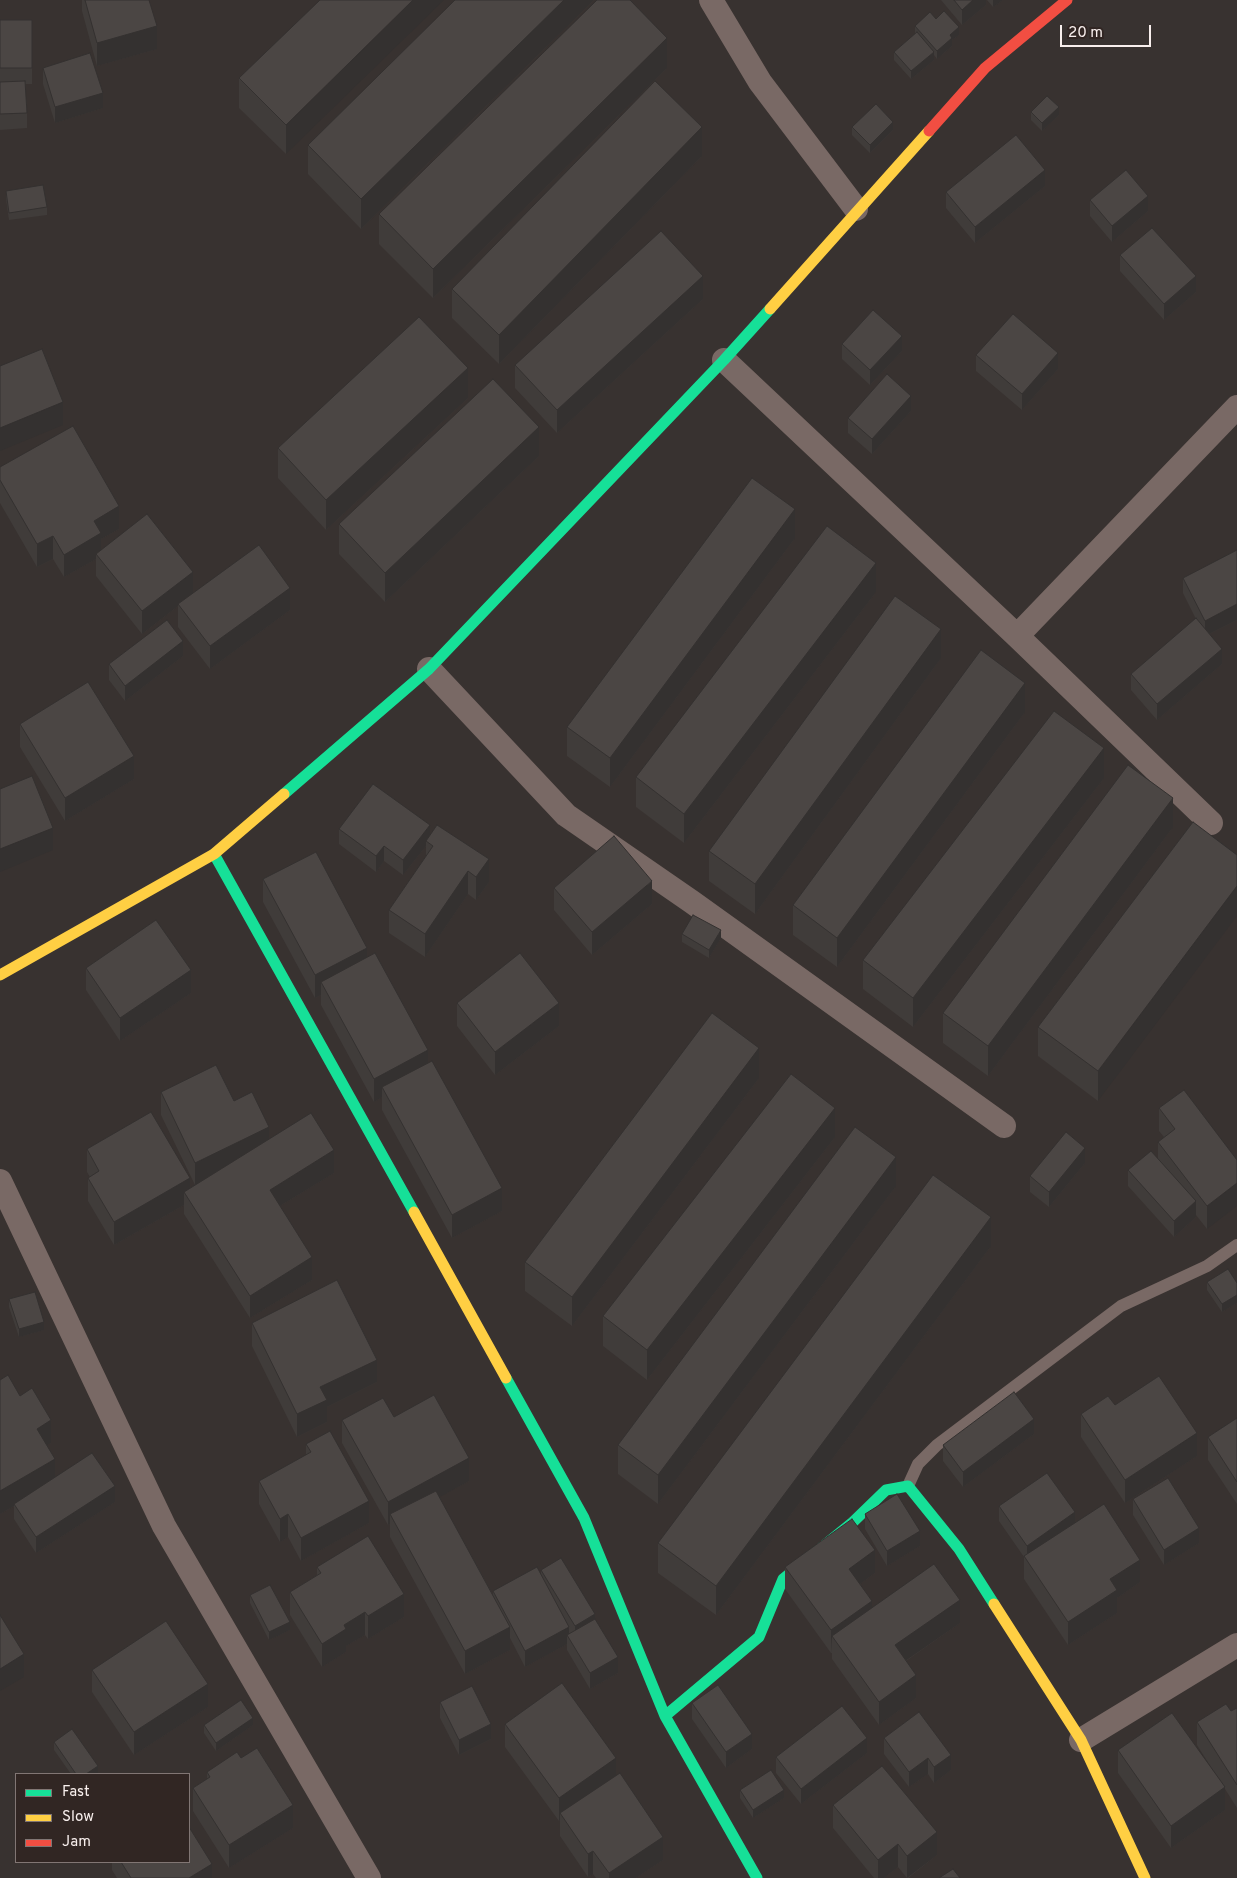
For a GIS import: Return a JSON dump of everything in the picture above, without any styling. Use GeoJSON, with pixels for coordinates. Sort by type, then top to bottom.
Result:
{"type":"FeatureCollection","features":[{"type":"Feature","properties":{"kind":"street"},"geometry":{"type":"LineString","coordinates":[[711,0],[760,82],[856,209]]}},
{"type":"Feature","properties":{"kind":"street"},"geometry":{"type":"LineString","coordinates":[[0,975],[214,854],[429,669],[724,360],[856,209],[984,68],[1067,0]]}},
{"type":"Feature","properties":{"kind":"street"},"geometry":{"type":"LineString","coordinates":[[724,360],[1017,636],[1211,823]]}},
{"type":"Feature","properties":{"kind":"street"},"geometry":{"type":"LineString","coordinates":[[1017,636],[1237,407]]}},
{"type":"Feature","properties":{"kind":"street"},"geometry":{"type":"LineString","coordinates":[[429,669],[566,815],[692,902],[1004,1126]]}},
{"type":"Feature","properties":{"kind":"street"},"geometry":{"type":"LineString","coordinates":[[214,854],[584,1518],[665,1716],[757,1878]]}},
{"type":"Feature","properties":{"kind":"street"},"geometry":{"type":"LineString","coordinates":[[0,1181],[164,1526],[369,1878]]}},
{"type":"Feature","properties":{"kind":"street"},"geometry":{"type":"LineString","coordinates":[[665,1716],[759,1637],[783,1579],[853,1522],[886,1490],[908,1486],[959,1549],[1081,1740],[1145,1878]]}},
{"type":"Feature","properties":{"kind":"street"},"geometry":{"type":"LineString","coordinates":[[1081,1740],[1237,1645]]}},
{"type":"Feature","properties":{"kind":"lane"},"geometry":{"type":"LineString","coordinates":[[908,1486],[918,1464],[937,1445],[1121,1306],[1207,1266],[1237,1245]]}},
{"type":"Feature","properties":{"kind":"building"},"geometry":{"type":"Polygon","coordinates":[[[85,0],[149,0],[157,26],[97,43],[85,0]]]}},
{"type":"Feature","properties":{"kind":"building"},"geometry":{"type":"Polygon","coordinates":[[[320,0],[413,0],[286,125],[239,78],[320,0]]]}},
{"type":"Feature","properties":{"kind":"building"},"geometry":{"type":"Polygon","coordinates":[[[455,0],[564,0],[361,199],[308,145],[455,0]]]}},
{"type":"Feature","properties":{"kind":"building"},"geometry":{"type":"Polygon","coordinates":[[[597,0],[630,0],[667,38],[433,269],[379,214],[597,0]]]}},
{"type":"Feature","properties":{"kind":"building"},"geometry":{"type":"Polygon","coordinates":[[[954,0],[973,0],[962,10],[954,0]]]}},
{"type":"Feature","properties":{"kind":"building"},"geometry":{"type":"Polygon","coordinates":[[[944,11],[959,27],[950,35],[952,38],[937,51],[915,26],[930,12],[936,19],[944,11]]]}},
{"type":"Feature","properties":{"kind":"building"},"geometry":{"type":"Polygon","coordinates":[[[0,20],[32,20],[32,68],[0,68],[0,20]]]}},
{"type":"Feature","properties":{"kind":"building"},"geometry":{"type":"Polygon","coordinates":[[[917,32],[934,52],[911,71],[894,52],[917,32]]]}},
{"type":"Feature","properties":{"kind":"building"},"geometry":{"type":"Polygon","coordinates":[[[90,53],[103,93],[55,107],[43,68],[90,53]]]}},
{"type":"Feature","properties":{"kind":"building"},"geometry":{"type":"Polygon","coordinates":[[[25,81],[27,113],[0,114],[0,82],[25,81]]]}},
{"type":"Feature","properties":{"kind":"building"},"geometry":{"type":"Polygon","coordinates":[[[655,81],[702,127],[499,335],[452,289],[655,81]]]}},
{"type":"Feature","properties":{"kind":"building"},"geometry":{"type":"Polygon","coordinates":[[[1047,96],[1059,107],[1042,123],[1031,112],[1047,96]]]}},
{"type":"Feature","properties":{"kind":"building"},"geometry":{"type":"Polygon","coordinates":[[[876,104],[893,122],[870,145],[852,127],[876,104]]]}},
{"type":"Feature","properties":{"kind":"building"},"geometry":{"type":"Polygon","coordinates":[[[1016,135],[1045,170],[975,227],[946,192],[1016,135]]]}},
{"type":"Feature","properties":{"kind":"building"},"geometry":{"type":"Polygon","coordinates":[[[1126,170],[1148,196],[1112,226],[1090,200],[1126,170]]]}},
{"type":"Feature","properties":{"kind":"building"},"geometry":{"type":"Polygon","coordinates":[[[43,185],[47,207],[9,213],[6,191],[43,185]]]}},
{"type":"Feature","properties":{"kind":"building"},"geometry":{"type":"Polygon","coordinates":[[[1152,228],[1196,276],[1164,304],[1120,255],[1152,228]]]}},
{"type":"Feature","properties":{"kind":"building"},"geometry":{"type":"Polygon","coordinates":[[[661,231],[703,276],[557,410],[515,365],[661,231]]]}},
{"type":"Feature","properties":{"kind":"building"},"geometry":{"type":"Polygon","coordinates":[[[873,310],[902,336],[870,370],[842,344],[873,310]]]}},
{"type":"Feature","properties":{"kind":"building"},"geometry":{"type":"Polygon","coordinates":[[[1013,314],[1058,353],[1022,394],[976,355],[1013,314]]]}},
{"type":"Feature","properties":{"kind":"building"},"geometry":{"type":"Polygon","coordinates":[[[419,317],[468,368],[326,500],[278,448],[419,317]]]}},
{"type":"Feature","properties":{"kind":"building"},"geometry":{"type":"Polygon","coordinates":[[[42,349],[63,402],[0,428],[0,366],[42,349]]]}},
{"type":"Feature","properties":{"kind":"building"},"geometry":{"type":"Polygon","coordinates":[[[887,374],[911,396],[872,439],[848,418],[887,374]]]}},
{"type":"Feature","properties":{"kind":"building"},"geometry":{"type":"Polygon","coordinates":[[[493,379],[539,427],[385,573],[339,524],[493,379]]]}},
{"type":"Feature","properties":{"kind":"building"},"geometry":{"type":"Polygon","coordinates":[[[73,426],[119,506],[94,521],[101,533],[64,555],[53,536],[37,544],[0,480],[0,467],[73,426]]]}},
{"type":"Feature","properties":{"kind":"building"},"geometry":{"type":"Polygon","coordinates":[[[752,478],[795,509],[610,758],[567,727],[752,478]]]}},
{"type":"Feature","properties":{"kind":"building"},"geometry":{"type":"Polygon","coordinates":[[[147,514],[193,572],[142,611],[96,554],[147,514]]]}},
{"type":"Feature","properties":{"kind":"building"},"geometry":{"type":"Polygon","coordinates":[[[827,526],[876,563],[684,814],[636,777],[827,526]]]}},
{"type":"Feature","properties":{"kind":"building"},"geometry":{"type":"Polygon","coordinates":[[[259,545],[290,588],[210,646],[178,604],[259,545]]]}},
{"type":"Feature","properties":{"kind":"building"},"geometry":{"type":"Polygon","coordinates":[[[1237,550],[1237,604],[1205,621],[1183,578],[1237,550]]]}},
{"type":"Feature","properties":{"kind":"building"},"geometry":{"type":"Polygon","coordinates":[[[895,596],[941,629],[755,884],[709,851],[895,596]]]}},
{"type":"Feature","properties":{"kind":"building"},"geometry":{"type":"Polygon","coordinates":[[[1196,618],[1222,649],[1157,704],[1131,674],[1196,618]]]}},
{"type":"Feature","properties":{"kind":"building"},"geometry":{"type":"Polygon","coordinates":[[[167,620],[183,641],[125,686],[109,664],[167,620]]]}},
{"type":"Feature","properties":{"kind":"building"},"geometry":{"type":"Polygon","coordinates":[[[981,650],[1025,683],[837,938],[793,905],[981,650]]]}},
{"type":"Feature","properties":{"kind":"building"},"geometry":{"type":"Polygon","coordinates":[[[88,682],[134,756],[65,798],[20,724],[88,682]]]}},
{"type":"Feature","properties":{"kind":"building"},"geometry":{"type":"Polygon","coordinates":[[[1054,711],[1104,748],[913,998],[863,960],[1054,711]]]}},
{"type":"Feature","properties":{"kind":"building"},"geometry":{"type":"Polygon","coordinates":[[[1128,765],[1173,798],[988,1046],[943,1013],[1128,765]]]}},
{"type":"Feature","properties":{"kind":"building"},"geometry":{"type":"Polygon","coordinates":[[[32,776],[53,828],[0,849],[0,789],[32,776]]]}},
{"type":"Feature","properties":{"kind":"building"},"geometry":{"type":"Polygon","coordinates":[[[373,784],[430,825],[403,860],[384,846],[376,856],[339,829],[373,784]]]}},
{"type":"Feature","properties":{"kind":"building"},"geometry":{"type":"Polygon","coordinates":[[[1193,822],[1237,855],[1237,886],[1098,1071],[1038,1027],[1193,822]]]}},
{"type":"Feature","properties":{"kind":"building"},"geometry":{"type":"Polygon","coordinates":[[[437,825],[489,859],[476,877],[468,871],[425,934],[389,910],[433,846],[426,841],[437,825]]]}},
{"type":"Feature","properties":{"kind":"building"},"geometry":{"type":"Polygon","coordinates":[[[614,836],[652,881],[592,932],[554,888],[614,836]]]}},
{"type":"Feature","properties":{"kind":"building"},"geometry":{"type":"Polygon","coordinates":[[[316,852],[367,948],[315,975],[263,879],[316,852]]]}},
{"type":"Feature","properties":{"kind":"building"},"geometry":{"type":"Polygon","coordinates":[[[693,915],[721,930],[709,950],[682,934],[693,915]]]}},
{"type":"Feature","properties":{"kind":"building"},"geometry":{"type":"Polygon","coordinates":[[[156,920],[191,970],[120,1018],[86,968],[156,920]]]}},
{"type":"Feature","properties":{"kind":"building"},"geometry":{"type":"Polygon","coordinates":[[[375,953],[428,1050],[374,1079],[321,982],[375,953]]]}},
{"type":"Feature","properties":{"kind":"building"},"geometry":{"type":"Polygon","coordinates":[[[520,953],[559,1003],[495,1052],[457,1003],[520,953]]]}},
{"type":"Feature","properties":{"kind":"building"},"geometry":{"type":"Polygon","coordinates":[[[712,1013],[759,1048],[572,1297],[525,1262],[712,1013]]]}},
{"type":"Feature","properties":{"kind":"building"},"geometry":{"type":"Polygon","coordinates":[[[432,1061],[502,1188],[452,1215],[382,1087],[432,1061]]]}},
{"type":"Feature","properties":{"kind":"building"},"geometry":{"type":"Polygon","coordinates":[[[216,1065],[234,1101],[252,1092],[269,1127],[195,1163],[161,1092],[216,1065]]]}},
{"type":"Feature","properties":{"kind":"building"},"geometry":{"type":"Polygon","coordinates":[[[791,1074],[835,1108],[647,1350],[603,1316],[791,1074]]]}},
{"type":"Feature","properties":{"kind":"building"},"geometry":{"type":"Polygon","coordinates":[[[1184,1090],[1237,1160],[1237,1183],[1207,1206],[1158,1142],[1175,1129],[1159,1108],[1184,1090]]]}},
{"type":"Feature","properties":{"kind":"building"},"geometry":{"type":"Polygon","coordinates":[[[151,1112],[190,1178],[114,1222],[88,1178],[99,1171],[87,1149],[151,1112]]]}},
{"type":"Feature","properties":{"kind":"building"},"geometry":{"type":"Polygon","coordinates":[[[311,1113],[334,1150],[270,1190],[312,1257],[250,1296],[184,1192],[311,1113]]]}},
{"type":"Feature","properties":{"kind":"building"},"geometry":{"type":"Polygon","coordinates":[[[855,1127],[896,1157],[658,1475],[618,1445],[855,1127]]]}},
{"type":"Feature","properties":{"kind":"building"},"geometry":{"type":"Polygon","coordinates":[[[1066,1132],[1085,1148],[1049,1192],[1030,1176],[1066,1132]]]}},
{"type":"Feature","properties":{"kind":"building"},"geometry":{"type":"Polygon","coordinates":[[[1151,1151],[1196,1201],[1174,1221],[1128,1170],[1151,1151]]]}},
{"type":"Feature","properties":{"kind":"building"},"geometry":{"type":"Polygon","coordinates":[[[933,1175],[991,1217],[716,1586],[658,1543],[933,1175]]]}},
{"type":"Feature","properties":{"kind":"building"},"geometry":{"type":"Polygon","coordinates":[[[1228,1269],[1237,1283],[1237,1295],[1222,1304],[1207,1282],[1228,1269]]]}},
{"type":"Feature","properties":{"kind":"building"},"geometry":{"type":"Polygon","coordinates":[[[337,1280],[377,1360],[320,1387],[327,1400],[297,1414],[252,1323],[337,1280]]]}},
{"type":"Feature","properties":{"kind":"building"},"geometry":{"type":"Polygon","coordinates":[[[35,1292],[44,1322],[19,1329],[9,1299],[35,1292]]]}},
{"type":"Feature","properties":{"kind":"building"},"geometry":{"type":"Polygon","coordinates":[[[8,1375],[20,1396],[32,1388],[51,1420],[37,1429],[55,1459],[0,1491],[0,1380],[8,1375]]]}},
{"type":"Feature","properties":{"kind":"building"},"geometry":{"type":"Polygon","coordinates":[[[1159,1376],[1197,1433],[1125,1480],[1081,1414],[1108,1396],[1115,1405],[1159,1376]]]}},
{"type":"Feature","properties":{"kind":"building"},"geometry":{"type":"Polygon","coordinates":[[[1014,1392],[1034,1419],[963,1472],[943,1445],[1014,1392]]]}},
{"type":"Feature","properties":{"kind":"building"},"geometry":{"type":"Polygon","coordinates":[[[434,1395],[469,1458],[388,1502],[342,1420],[383,1398],[394,1417],[434,1395]]]}},
{"type":"Feature","properties":{"kind":"building"},"geometry":{"type":"Polygon","coordinates":[[[1237,1418],[1237,1482],[1208,1437],[1237,1418]]]}},
{"type":"Feature","properties":{"kind":"building"},"geometry":{"type":"Polygon","coordinates":[[[330,1431],[369,1501],[301,1538],[288,1514],[280,1519],[259,1481],[311,1452],[306,1444],[330,1431]]]}},
{"type":"Feature","properties":{"kind":"building"},"geometry":{"type":"Polygon","coordinates":[[[92,1453],[115,1486],[36,1537],[14,1504],[92,1453]]]}},
{"type":"Feature","properties":{"kind":"building"},"geometry":{"type":"Polygon","coordinates":[[[1047,1473],[1075,1512],[1027,1546],[999,1506],[1047,1473]]]}},
{"type":"Feature","properties":{"kind":"building"},"geometry":{"type":"Polygon","coordinates":[[[1168,1478],[1199,1528],[1164,1550],[1133,1499],[1168,1478]]]}},
{"type":"Feature","properties":{"kind":"building"},"geometry":{"type":"Polygon","coordinates":[[[436,1491],[510,1627],[465,1651],[390,1514],[436,1491]]]}},
{"type":"Feature","properties":{"kind":"building"},"geometry":{"type":"Polygon","coordinates":[[[897,1494],[920,1531],[887,1551],[865,1514],[897,1494]]]}},
{"type":"Feature","properties":{"kind":"building"},"geometry":{"type":"Polygon","coordinates":[[[1104,1504],[1140,1560],[1110,1579],[1117,1590],[1068,1622],[1024,1556],[1104,1504]]]}},
{"type":"Feature","properties":{"kind":"building"},"geometry":{"type":"Polygon","coordinates":[[[852,1519],[875,1550],[849,1569],[872,1601],[831,1630],[785,1567],[852,1519]]]}},
{"type":"Feature","properties":{"kind":"building"},"geometry":{"type":"Polygon","coordinates":[[[368,1536],[404,1594],[368,1616],[365,1612],[344,1625],[346,1629],[322,1644],[290,1592],[321,1573],[317,1567],[368,1536]]]}},
{"type":"Feature","properties":{"kind":"building"},"geometry":{"type":"Polygon","coordinates":[[[561,1558],[595,1614],[575,1626],[541,1570],[561,1558]]]}},
{"type":"Feature","properties":{"kind":"building"},"geometry":{"type":"Polygon","coordinates":[[[934,1564],[960,1600],[895,1645],[916,1675],[879,1702],[832,1636],[934,1564]]]}},
{"type":"Feature","properties":{"kind":"building"},"geometry":{"type":"Polygon","coordinates":[[[537,1567],[569,1627],[525,1651],[493,1591],[537,1567]]]}},
{"type":"Feature","properties":{"kind":"building"},"geometry":{"type":"Polygon","coordinates":[[[270,1585],[290,1622],[269,1632],[250,1595],[270,1585]]]}},
{"type":"Feature","properties":{"kind":"building"},"geometry":{"type":"Polygon","coordinates":[[[0,1615],[24,1654],[0,1669],[0,1615]]]}},
{"type":"Feature","properties":{"kind":"building"},"geometry":{"type":"Polygon","coordinates":[[[595,1619],[618,1657],[590,1673],[567,1635],[595,1619]]]}},
{"type":"Feature","properties":{"kind":"building"},"geometry":{"type":"Polygon","coordinates":[[[166,1621],[208,1684],[134,1732],[92,1670],[166,1621]]]}},
{"type":"Feature","properties":{"kind":"building"},"geometry":{"type":"Polygon","coordinates":[[[562,1683],[616,1758],[559,1798],[505,1724],[562,1683]]]}},
{"type":"Feature","properties":{"kind":"building"},"geometry":{"type":"Polygon","coordinates":[[[718,1685],[752,1734],[726,1752],[692,1703],[718,1685]]]}},
{"type":"Feature","properties":{"kind":"building"},"geometry":{"type":"Polygon","coordinates":[[[472,1686],[491,1724],[459,1740],[440,1702],[472,1686]]]}},
{"type":"Feature","properties":{"kind":"building"},"geometry":{"type":"Polygon","coordinates":[[[241,1700],[253,1718],[216,1743],[204,1725],[241,1700]]]}},
{"type":"Feature","properties":{"kind":"building"},"geometry":{"type":"Polygon","coordinates":[[[1226,1704],[1231,1711],[1237,1708],[1237,1785],[1197,1722],[1226,1704]]]}},
{"type":"Feature","properties":{"kind":"building"},"geometry":{"type":"Polygon","coordinates":[[[842,1706],[867,1738],[801,1789],[776,1757],[842,1706]]]}},
{"type":"Feature","properties":{"kind":"building"},"geometry":{"type":"Polygon","coordinates":[[[919,1712],[951,1755],[934,1767],[928,1758],[909,1772],[884,1738],[919,1712]]]}},
{"type":"Feature","properties":{"kind":"building"},"geometry":{"type":"Polygon","coordinates":[[[1172,1713],[1225,1787],[1171,1826],[1118,1750],[1172,1713]]]}},
{"type":"Feature","properties":{"kind":"building"},"geometry":{"type":"Polygon","coordinates":[[[72,1729],[98,1766],[88,1773],[75,1773],[54,1742],[72,1729]]]}},
{"type":"Feature","properties":{"kind":"building"},"geometry":{"type":"Polygon","coordinates":[[[257,1748],[293,1805],[229,1845],[193,1788],[210,1777],[207,1772],[237,1752],[241,1758],[257,1748]]]}},
{"type":"Feature","properties":{"kind":"building"},"geometry":{"type":"Polygon","coordinates":[[[882,1766],[937,1832],[907,1856],[898,1844],[878,1860],[833,1805],[882,1766]]]}},
{"type":"Feature","properties":{"kind":"building"},"geometry":{"type":"Polygon","coordinates":[[[771,1770],[784,1790],[753,1810],[740,1790],[771,1770]]]}},
{"type":"Feature","properties":{"kind":"building"},"geometry":{"type":"Polygon","coordinates":[[[620,1773],[663,1837],[609,1873],[593,1851],[588,1854],[560,1813],[620,1773]]]}},
{"type":"Feature","properties":{"kind":"building"},"geometry":{"type":"Polygon","coordinates":[[[190,1829],[212,1864],[189,1878],[131,1878],[122,1863],[190,1863],[190,1829]]]}},
{"type":"Feature","properties":{"kind":"building"},"geometry":{"type":"Polygon","coordinates":[[[953,1869],[960,1878],[939,1878],[953,1869]]]}},
{"type":"Feature","properties":{"kind":"traffic: fast"},"geometry":{"type":"LineString","coordinates":[[284,794],[429,669],[724,360],[770,309]]}},
{"type":"Feature","properties":{"kind":"traffic: fast"},"geometry":{"type":"LineString","coordinates":[[214,854],[414,1212]]}},
{"type":"Feature","properties":{"kind":"traffic: fast"},"geometry":{"type":"LineString","coordinates":[[506,1378],[584,1518],[665,1716],[757,1878]]}},
{"type":"Feature","properties":{"kind":"traffic: fast"},"geometry":{"type":"LineString","coordinates":[[665,1716],[759,1637],[783,1579],[853,1522],[886,1490],[908,1486],[959,1549],[994,1604]]}},
{"type":"Feature","properties":{"kind":"traffic: slow"},"geometry":{"type":"LineString","coordinates":[[770,309],[929,131]]}},
{"type":"Feature","properties":{"kind":"traffic: slow"},"geometry":{"type":"LineString","coordinates":[[0,975],[214,854],[284,794]]}},
{"type":"Feature","properties":{"kind":"traffic: slow"},"geometry":{"type":"LineString","coordinates":[[414,1212],[506,1378]]}},
{"type":"Feature","properties":{"kind":"traffic: slow"},"geometry":{"type":"LineString","coordinates":[[994,1604],[1081,1740],[1145,1878]]}},
{"type":"Feature","properties":{"kind":"traffic: jam"},"geometry":{"type":"LineString","coordinates":[[929,131],[985,68],[1067,0]]}}]}
